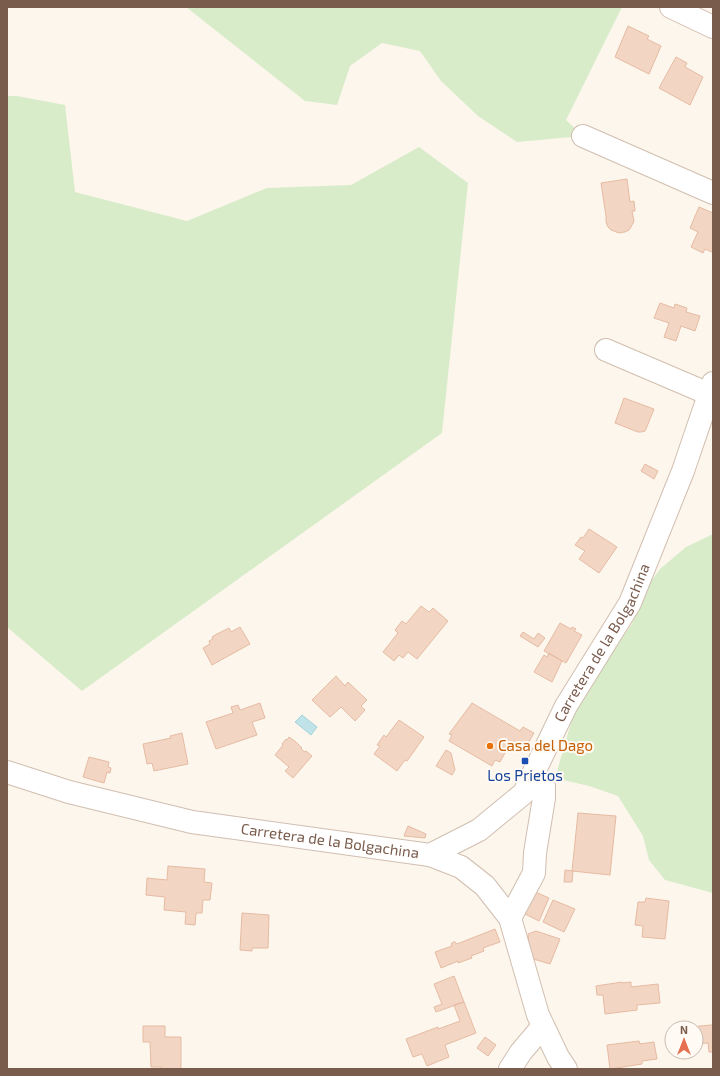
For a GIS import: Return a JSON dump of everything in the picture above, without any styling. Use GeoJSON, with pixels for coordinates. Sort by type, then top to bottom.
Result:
{"type":"FeatureCollection","features":[{"type":"Feature","properties":{"kind":"street"},"geometry":{"type":"LineString","coordinates":[[671,7],[713,27]]}},
{"type":"Feature","properties":{"kind":"street"},"geometry":{"type":"LineString","coordinates":[[583,136],[713,193]]}},
{"type":"Feature","properties":{"kind":"street"},"geometry":{"type":"LineString","coordinates":[[606,350],[711,388]]}},
{"type":"Feature","properties":{"kind":"street","name":"Carretera de la Bolgachina"},"geometry":{"type":"LineString","coordinates":[[7,772],[69,792],[192,822],[430,855],[479,830],[524,793],[566,706],[630,603],[683,471],[711,388]]}},
{"type":"Feature","properties":{"kind":"street"},"geometry":{"type":"LineString","coordinates":[[510,918],[534,873],[535,853],[544,798],[544,786],[532,775]]}},
{"type":"Feature","properties":{"kind":"street"},"geometry":{"type":"LineString","coordinates":[[430,855],[461,867],[485,886],[510,918],[538,1015],[558,1057],[566,1069]]}},
{"type":"Feature","properties":{"kind":"street"},"geometry":{"type":"LineString","coordinates":[[510,1069],[521,1052],[543,1026]]}},
{"type":"Feature","properties":{"kind":"green space"},"geometry":{"type":"Polygon","coordinates":[[[186,7],[622,7],[566,120],[583,136],[517,142],[478,116],[441,81],[420,51],[382,43],[350,66],[337,105],[305,101],[186,7]]]}},
{"type":"Feature","properties":{"kind":"green space"},"geometry":{"type":"Polygon","coordinates":[[[7,96],[17,96],[65,105],[75,192],[187,221],[267,188],[351,185],[419,147],[468,183],[442,433],[82,691],[7,627],[7,96]]]}},
{"type":"Feature","properties":{"kind":"green space"},"geometry":{"type":"Polygon","coordinates":[[[713,534],[713,893],[665,880],[649,860],[643,836],[618,796],[589,786],[555,778],[573,716],[596,673],[632,624],[649,584],[660,569],[686,547],[713,534]]]}},
{"type":"Feature","properties":{"kind":"water"},"geometry":{"type":"Polygon","coordinates":[[[302,715],[317,727],[311,735],[295,722],[302,715]]]}},
{"type":"Feature","properties":{"kind":"building"},"geometry":{"type":"Polygon","coordinates":[[[628,26],[649,36],[647,39],[661,46],[649,74],[615,57],[628,26]]]}},
{"type":"Feature","properties":{"kind":"building"},"geometry":{"type":"Polygon","coordinates":[[[676,57],[687,63],[685,67],[703,77],[690,105],[659,88],[676,57]]]}},
{"type":"Feature","properties":{"kind":"building"},"geometry":{"type":"Polygon","coordinates":[[[627,179],[630,202],[634,201],[635,211],[632,211],[634,221],[629,230],[619,233],[611,230],[606,222],[601,183],[627,179]]]}},
{"type":"Feature","properties":{"kind":"building"},"geometry":{"type":"Polygon","coordinates":[[[699,207],[713,213],[712,252],[705,249],[703,253],[691,247],[698,232],[690,228],[699,207]]]}},
{"type":"Feature","properties":{"kind":"building"},"geometry":{"type":"Polygon","coordinates":[[[660,303],[674,308],[675,304],[687,308],[686,312],[700,316],[695,331],[681,326],[676,341],[664,337],[669,323],[654,318],[660,303]]]}},
{"type":"Feature","properties":{"kind":"building"},"geometry":{"type":"Polygon","coordinates":[[[624,398],[654,409],[645,431],[638,432],[615,423],[624,398]]]}},
{"type":"Feature","properties":{"kind":"building"},"geometry":{"type":"Polygon","coordinates":[[[645,464],[658,471],[654,479],[641,471],[645,464]]]}},
{"type":"Feature","properties":{"kind":"building"},"geometry":{"type":"Polygon","coordinates":[[[589,529],[617,547],[599,573],[579,559],[585,551],[575,545],[581,537],[583,538],[589,529]]]}},
{"type":"Feature","properties":{"kind":"building"},"geometry":{"type":"Polygon","coordinates":[[[421,606],[429,612],[433,608],[448,621],[417,659],[408,652],[403,658],[399,655],[394,661],[383,652],[398,633],[395,630],[402,621],[406,624],[421,606]]]}},
{"type":"Feature","properties":{"kind":"building"},"geometry":{"type":"Polygon","coordinates":[[[560,623],[571,629],[572,627],[576,629],[574,631],[582,635],[566,663],[544,651],[560,623]]]}},
{"type":"Feature","properties":{"kind":"building"},"geometry":{"type":"Polygon","coordinates":[[[240,627],[250,644],[212,665],[203,648],[210,644],[209,641],[213,639],[212,637],[215,635],[229,628],[231,632],[240,627]]]}},
{"type":"Feature","properties":{"kind":"building"},"geometry":{"type":"Polygon","coordinates":[[[523,632],[534,639],[538,633],[545,638],[538,647],[520,636],[523,632]]]}},
{"type":"Feature","properties":{"kind":"building"},"geometry":{"type":"Polygon","coordinates":[[[549,653],[562,661],[552,682],[534,672],[544,655],[547,657],[549,653]]]}},
{"type":"Feature","properties":{"kind":"building"},"geometry":{"type":"Polygon","coordinates":[[[336,676],[345,686],[348,682],[367,700],[361,706],[365,710],[355,721],[341,707],[330,717],[312,700],[336,676]]]}},
{"type":"Feature","properties":{"kind":"building"},"geometry":{"type":"Polygon","coordinates":[[[260,703],[265,718],[252,722],[257,735],[216,749],[206,722],[233,713],[231,707],[238,705],[240,710],[260,703]]]}},
{"type":"Feature","properties":{"kind":"building"},"geometry":{"type":"Polygon","coordinates":[[[472,703],[520,731],[523,727],[534,733],[523,752],[510,744],[500,762],[495,760],[492,766],[449,741],[452,735],[449,734],[472,703]]]}},
{"type":"Feature","properties":{"kind":"building"},"geometry":{"type":"Polygon","coordinates":[[[399,720],[424,737],[407,761],[405,760],[397,771],[374,754],[380,746],[377,745],[384,735],[386,737],[399,720]]]}},
{"type":"Feature","properties":{"kind":"building"},"geometry":{"type":"Polygon","coordinates":[[[182,733],[188,764],[154,771],[152,763],[147,764],[143,744],[171,738],[170,736],[182,733]]]}},
{"type":"Feature","properties":{"kind":"building"},"geometry":{"type":"Polygon","coordinates":[[[289,737],[302,748],[301,749],[312,756],[293,778],[285,771],[289,767],[275,755],[283,745],[282,744],[289,737]]]}},
{"type":"Feature","properties":{"kind":"building"},"geometry":{"type":"Polygon","coordinates":[[[446,750],[451,753],[455,770],[452,775],[436,766],[446,750]]]}},
{"type":"Feature","properties":{"kind":"building"},"geometry":{"type":"Polygon","coordinates":[[[89,757],[109,762],[108,767],[111,768],[110,773],[107,772],[104,783],[83,777],[89,757]]]}},
{"type":"Feature","properties":{"kind":"building"},"geometry":{"type":"Polygon","coordinates":[[[578,813],[616,816],[610,875],[572,871],[578,813]]]}},
{"type":"Feature","properties":{"kind":"building"},"geometry":{"type":"Polygon","coordinates":[[[408,826],[426,834],[425,838],[404,836],[408,826]]]}},
{"type":"Feature","properties":{"kind":"building"},"geometry":{"type":"Polygon","coordinates":[[[168,866],[205,869],[204,882],[212,883],[210,900],[203,900],[202,913],[196,913],[195,925],[185,924],[186,912],[164,910],[165,897],[146,895],[147,878],[167,880],[168,866]]]}},
{"type":"Feature","properties":{"kind":"building"},"geometry":{"type":"Polygon","coordinates":[[[565,870],[573,871],[572,882],[564,882],[565,870]]]}},
{"type":"Feature","properties":{"kind":"building"},"geometry":{"type":"Polygon","coordinates":[[[533,891],[549,898],[539,921],[523,913],[533,891]]]}},
{"type":"Feature","properties":{"kind":"building"},"geometry":{"type":"Polygon","coordinates":[[[646,898],[669,901],[665,939],[642,937],[643,926],[635,925],[638,902],[645,902],[646,898]]]}},
{"type":"Feature","properties":{"kind":"building"},"geometry":{"type":"Polygon","coordinates":[[[553,900],[575,909],[564,932],[543,922],[553,900]]]}},
{"type":"Feature","properties":{"kind":"building"},"geometry":{"type":"Polygon","coordinates":[[[242,913],[269,915],[268,948],[252,948],[252,951],[240,950],[242,913]]]}},
{"type":"Feature","properties":{"kind":"building"},"geometry":{"type":"Polygon","coordinates":[[[495,929],[500,942],[483,948],[484,951],[471,956],[472,958],[458,963],[458,961],[441,968],[435,952],[452,946],[451,944],[453,942],[457,944],[495,929]]]}},
{"type":"Feature","properties":{"kind":"building"},"geometry":{"type":"Polygon","coordinates":[[[536,931],[560,939],[550,964],[530,958],[528,934],[536,931]]]}},
{"type":"Feature","properties":{"kind":"building"},"geometry":{"type":"Polygon","coordinates":[[[454,976],[464,1002],[436,1012],[434,1007],[442,1004],[434,984],[454,976]]]}},
{"type":"Feature","properties":{"kind":"building"},"geometry":{"type":"Polygon","coordinates":[[[631,982],[631,987],[658,984],[660,1003],[637,1005],[637,1010],[605,1014],[603,995],[597,995],[596,986],[631,982]]]}},
{"type":"Feature","properties":{"kind":"building"},"geometry":{"type":"Polygon","coordinates":[[[464,1002],[476,1033],[445,1045],[449,1057],[427,1066],[422,1054],[413,1057],[406,1039],[438,1027],[438,1029],[460,1021],[454,1005],[464,1002]]]}},
{"type":"Feature","properties":{"kind":"building"},"geometry":{"type":"Polygon","coordinates":[[[713,1025],[713,1052],[709,1052],[708,1043],[704,1043],[704,1026],[713,1025]]]}},
{"type":"Feature","properties":{"kind":"building"},"geometry":{"type":"Polygon","coordinates":[[[143,1026],[165,1026],[165,1037],[181,1037],[181,1069],[161,1069],[161,1067],[151,1067],[150,1042],[143,1042],[143,1026]]]}},
{"type":"Feature","properties":{"kind":"building"},"geometry":{"type":"Polygon","coordinates":[[[485,1037],[496,1045],[488,1056],[477,1048],[485,1037]]]}},
{"type":"Feature","properties":{"kind":"building"},"geometry":{"type":"Polygon","coordinates":[[[639,1041],[640,1044],[654,1042],[657,1059],[642,1061],[642,1064],[610,1069],[607,1045],[639,1041]]]}},
{"type":"Feature","properties":{"kind":"place","name":"Casa del Dago"},"geometry":{"type":"Point","coordinates":[490,746]}},
{"type":"Feature","properties":{"kind":"place","name":"Los Prietos"},"geometry":{"type":"Point","coordinates":[525,761]}}]}
